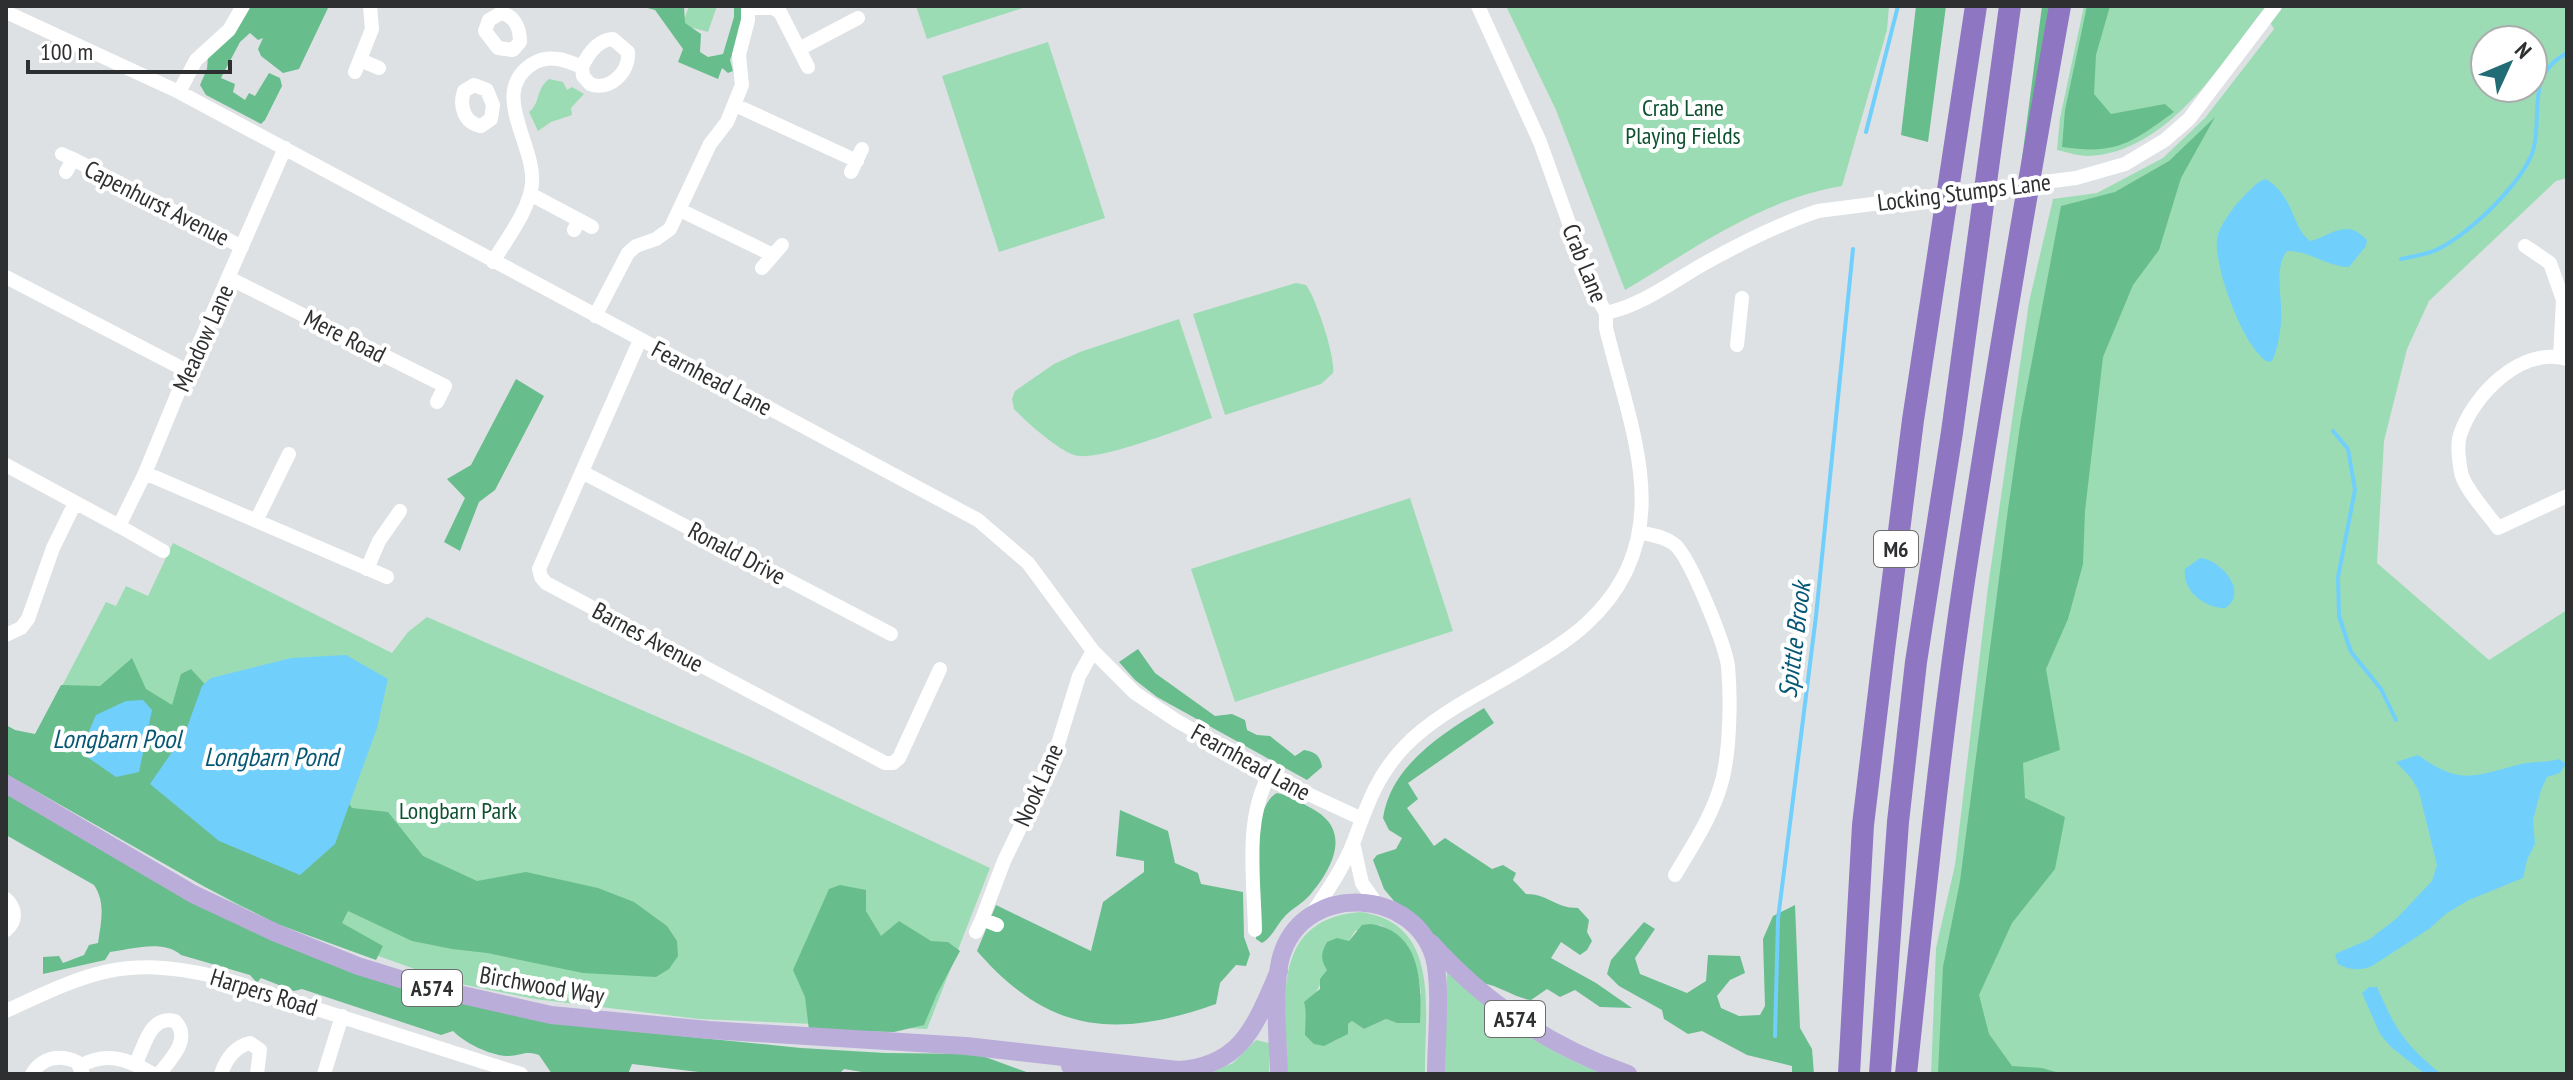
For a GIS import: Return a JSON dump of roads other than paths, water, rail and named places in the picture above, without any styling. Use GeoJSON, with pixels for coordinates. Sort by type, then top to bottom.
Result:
{"type":"FeatureCollection","features":[{"type":"Feature","properties":{"kind":"highway","name":"M6"},"geometry":{"type":"LineString","coordinates":[[1880,1074],[1898,822],[1914,677],[1952,432],[2011,6]]}},
{"type":"Feature","properties":{"kind":"highway"},"geometry":{"type":"LineString","coordinates":[[1906,1074],[1930,841],[1965,576],[2060,6]]}},
{"type":"Feature","properties":{"kind":"highway","name":"M6"},"geometry":{"type":"LineString","coordinates":[[1849,1074],[1863,825],[1882,665],[1913,420],[1975,13]]}},
{"type":"Feature","properties":{"kind":"main road","name":"Birchwood Way"},"geometry":{"type":"LineString","coordinates":[[6,784],[193,894],[317,950],[423,986],[551,1015],[709,1030],[966,1046],[1167,1070],[1193,1069],[1227,1056],[1244,1041],[1257,1021],[1279,971]]}},
{"type":"Feature","properties":{"kind":"main road"},"geometry":{"type":"LineString","coordinates":[[1311,915],[1343,902],[1376,903]]}},
{"type":"Feature","properties":{"kind":"main road","name":"A574"},"geometry":{"type":"LineString","coordinates":[[1376,903],[1401,914],[1471,985],[1501,1010],[1560,1046],[1628,1074]]}},
{"type":"Feature","properties":{"kind":"main road","name":"A574"},"geometry":{"type":"LineString","coordinates":[[1279,1074],[1279,971],[1282,953],[1289,939],[1311,915]]}},
{"type":"Feature","properties":{"kind":"main road"},"geometry":{"type":"LineString","coordinates":[[1424,935],[1435,960],[1437,975],[1436,1074]]}},
{"type":"Feature","properties":{"kind":"main road","name":"Birchwood Way"},"geometry":{"type":"LineString","coordinates":[[1021,1052],[1099,1074]]}},
{"type":"Feature","properties":{"kind":"street"},"geometry":{"type":"LineString","coordinates":[[179,92],[196,60],[229,30],[243,6]]}},
{"type":"Feature","properties":{"kind":"street"},"geometry":{"type":"LineString","coordinates":[[370,6],[372,29],[358,66],[379,68]]}},
{"type":"Feature","properties":{"kind":"street","name":"Crab Lane"},"geometry":{"type":"LineString","coordinates":[[1311,915],[1353,843],[1360,818],[1381,775],[1406,744],[1423,729],[1558,646],[1599,611],[1625,574],[1639,532],[1643,505],[1641,468],[1632,420],[1606,328],[1606,313],[1593,290],[1526,106],[1478,6]]}},
{"type":"Feature","properties":{"kind":"street","name":"Locking Stumps Lane"},"geometry":{"type":"LineString","coordinates":[[1606,313],[1630,305],[1744,241],[1818,211],[2076,178],[2125,164],[2165,140],[2189,119],[2275,6]]}},
{"type":"Feature","properties":{"kind":"street"},"geometry":{"type":"LineString","coordinates":[[595,316],[628,253],[636,246],[666,233],[710,144],[727,122],[742,85],[739,55],[748,7],[777,10],[808,67]]}},
{"type":"Feature","properties":{"kind":"street","name":"Fearnhead Lane"},"geometry":{"type":"LineString","coordinates":[[15,12],[179,92],[978,520],[1028,563],[1093,651],[1123,683],[1153,706],[1270,773],[1321,802],[1360,818]]}},
{"type":"Feature","properties":{"kind":"street"},"geometry":{"type":"LineString","coordinates":[[799,49],[858,18]]}},
{"type":"Feature","properties":{"kind":"street"},"geometry":{"type":"LineString","coordinates":[[516,48],[529,66]]}},
{"type":"Feature","properties":{"kind":"street"},"geometry":{"type":"LineString","coordinates":[[493,262],[530,194],[531,162],[513,101],[514,88],[520,75],[541,59],[555,58],[582,67]]}},
{"type":"Feature","properties":{"kind":"street"},"geometry":{"type":"LineString","coordinates":[[493,105],[513,101]]}},
{"type":"Feature","properties":{"kind":"street"},"geometry":{"type":"LineString","coordinates":[[735,105],[857,160]]}},
{"type":"Feature","properties":{"kind":"street","name":"Meadow Lane"},"geometry":{"type":"LineString","coordinates":[[119,526],[145,473],[285,148]]}},
{"type":"Feature","properties":{"kind":"street","name":"Capenhurst Avenue"},"geometry":{"type":"LineString","coordinates":[[67,162],[242,247]]}},
{"type":"Feature","properties":{"kind":"street"},"geometry":{"type":"LineString","coordinates":[[530,194],[582,226]]}},
{"type":"Feature","properties":{"kind":"street"},"geometry":{"type":"LineString","coordinates":[[680,210],[777,250],[762,268]]}},
{"type":"Feature","properties":{"kind":"street"},"geometry":{"type":"LineString","coordinates":[[2525,246],[2550,263],[2563,300],[2563,358],[2523,362],[2481,394],[2458,437],[2461,476],[2498,528],[2567,496]]}},
{"type":"Feature","properties":{"kind":"street"},"geometry":{"type":"LineString","coordinates":[[6,277],[187,371]]}},
{"type":"Feature","properties":{"kind":"street","name":"Mere Road"},"geometry":{"type":"LineString","coordinates":[[229,278],[445,386],[437,402]]}},
{"type":"Feature","properties":{"kind":"street"},"geometry":{"type":"LineString","coordinates":[[1737,345],[1742,298]]}},
{"type":"Feature","properties":{"kind":"street","name":"Barnes Avenue"},"geometry":{"type":"LineString","coordinates":[[640,340],[539,569],[546,583],[885,763],[893,763],[899,758],[940,669]]}},
{"type":"Feature","properties":{"kind":"street"},"geometry":{"type":"LineString","coordinates":[[256,521],[288,454]]}},
{"type":"Feature","properties":{"kind":"street"},"geometry":{"type":"LineString","coordinates":[[6,465],[163,551]]}},
{"type":"Feature","properties":{"kind":"street","name":"Ronald Drive"},"geometry":{"type":"LineString","coordinates":[[582,472],[891,635]]}},
{"type":"Feature","properties":{"kind":"street"},"geometry":{"type":"LineString","coordinates":[[145,473],[387,577]]}},
{"type":"Feature","properties":{"kind":"street"},"geometry":{"type":"LineString","coordinates":[[6,635],[21,628],[28,619],[53,548],[75,503]]}},
{"type":"Feature","properties":{"kind":"street"},"geometry":{"type":"LineString","coordinates":[[367,569],[379,541],[399,511]]}},
{"type":"Feature","properties":{"kind":"street"},"geometry":{"type":"LineString","coordinates":[[1639,532],[1667,539],[1681,551],[1698,584],[1728,664],[1724,774],[1712,814],[1675,875]]}},
{"type":"Feature","properties":{"kind":"street","name":"Nook Lane"},"geometry":{"type":"LineString","coordinates":[[997,925],[979,925],[1013,839],[1054,757],[1079,676],[1093,651]]}},
{"type":"Feature","properties":{"kind":"street"},"geometry":{"type":"LineString","coordinates":[[1255,930],[1254,819],[1260,794],[1270,773]]}},
{"type":"Feature","properties":{"kind":"street","name":"Crab Lane"},"geometry":{"type":"LineString","coordinates":[[1353,843],[1362,883],[1376,903]]}},
{"type":"Feature","properties":{"kind":"street"},"geometry":{"type":"LineString","coordinates":[[6,899],[15,915],[6,930]]}},
{"type":"Feature","properties":{"kind":"street","name":"Harpers Road"},"geometry":{"type":"LineString","coordinates":[[6,1011],[84,977],[142,966],[177,968],[213,976],[521,1074]]}},
{"type":"Feature","properties":{"kind":"street"},"geometry":{"type":"LineString","coordinates":[[324,1074],[342,1016]]}},
{"type":"Feature","properties":{"kind":"street"},"geometry":{"type":"LineString","coordinates":[[32,1074],[41,1062],[51,1058],[66,1057],[82,1070],[108,1057],[136,1063],[156,1074],[182,1040],[181,1029],[175,1021],[165,1019],[155,1024],[136,1063]]}},
{"type":"Feature","properties":{"kind":"street"},"geometry":{"type":"LineString","coordinates":[[221,1074],[231,1054],[250,1043],[260,1050],[257,1074]]}},
{"type":"Feature","properties":{"kind":"water"},"geometry":{"type":"Polygon","coordinates":[[[2266,179],[2282,194],[2299,228],[2310,241],[2345,229],[2359,233],[2367,240],[2366,246],[2349,267],[2287,251],[2280,271],[2280,335],[2272,361],[2268,362],[2249,341],[2240,324],[2225,287],[2217,252],[2218,233],[2225,221],[2238,202],[2256,184],[2266,179]]]}},
{"type":"Feature","properties":{"kind":"water"},"geometry":{"type":"Polygon","coordinates":[[[2200,558],[2217,565],[2230,578],[2234,594],[2232,602],[2225,608],[2210,605],[2196,597],[2187,584],[2185,569],[2200,558]]]}},
{"type":"Feature","properties":{"kind":"water","name":"Longbarn Pond"},"geometry":{"type":"Polygon","coordinates":[[[346,655],[388,679],[377,728],[335,844],[300,875],[219,841],[150,784],[185,733],[202,686],[211,678],[291,658],[346,655]]]}},
{"type":"Feature","properties":{"kind":"water","name":"Longbarn Pool"},"geometry":{"type":"Polygon","coordinates":[[[143,700],[152,710],[139,772],[116,777],[80,752],[96,715],[126,701],[143,700]]]}},
{"type":"Feature","properties":{"kind":"water"},"geometry":{"type":"Polygon","coordinates":[[[2418,755],[2446,771],[2468,776],[2526,763],[2559,759],[2566,764],[2560,773],[2547,777],[2541,790],[2533,820],[2535,844],[2523,878],[2469,900],[2372,966],[2346,968],[2338,964],[2335,954],[2370,939],[2397,918],[2432,881],[2437,865],[2419,792],[2396,762],[2418,755]]]}},
{"type":"Feature","properties":{"kind":"water"},"geometry":{"type":"Polygon","coordinates":[[[2369,987],[2377,987],[2402,1035],[2441,1074],[2425,1074],[2391,1047],[2380,1034],[2362,993],[2369,987]]]}},
{"type":"Feature","properties":{"kind":"waterway","name":"Spittle Brook"},"geometry":{"type":"LineString","coordinates":[[1866,132],[1898,6]]}},
{"type":"Feature","properties":{"kind":"waterway"},"geometry":{"type":"LineString","coordinates":[[2401,259],[2428,253],[2460,236],[2507,192],[2529,161],[2534,147],[2541,83],[2554,62],[2567,53]]}},
{"type":"Feature","properties":{"kind":"waterway","name":"Spittle Brook"},"geometry":{"type":"LineString","coordinates":[[1775,1036],[1778,919],[1816,616],[1853,249]]}},
{"type":"Feature","properties":{"kind":"waterway"},"geometry":{"type":"LineString","coordinates":[[2333,431],[2348,449],[2355,490],[2338,577],[2339,616],[2351,652],[2381,689],[2396,720]]}},
{"type":"Feature","properties":{"kind":"park label","name":"Crab Lane Playing Fields"},"geometry":{"type":"Point","coordinates":[1683,121]}},
{"type":"Feature","properties":{"kind":"park label","name":"Longbarn Park"},"geometry":{"type":"Point","coordinates":[458,810]}}]}
